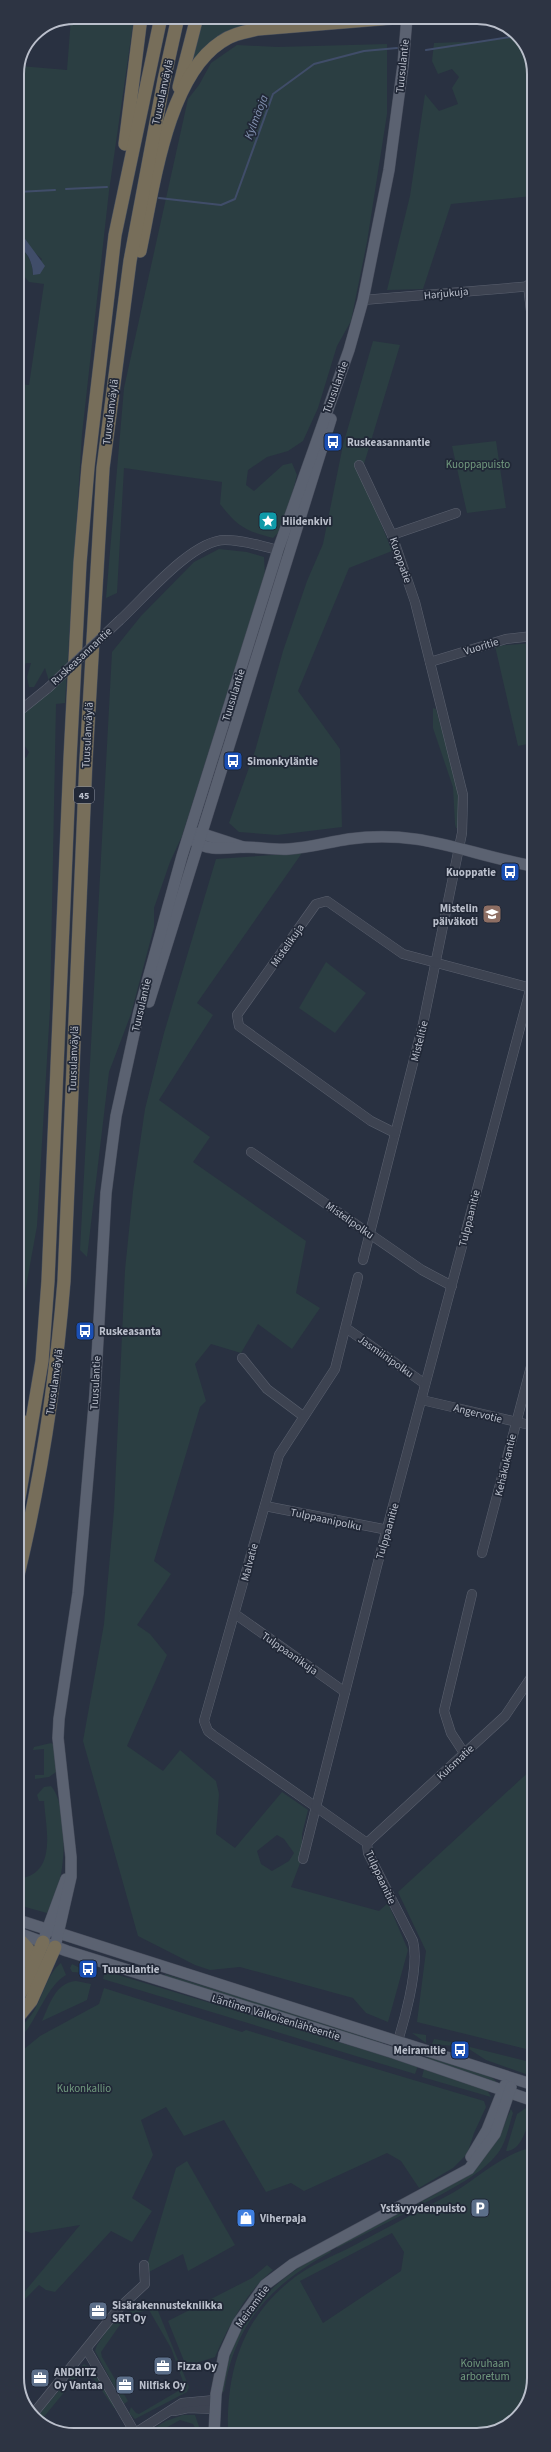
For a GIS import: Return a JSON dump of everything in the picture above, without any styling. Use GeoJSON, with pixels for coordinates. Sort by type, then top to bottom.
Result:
{"type":"FeatureCollection","features":[{"type":"Feature","properties":{"kind":"highway"},"geometry":{"type":"LineString","coordinates":[[115,235],[140,24]]}},
{"type":"Feature","properties":{"kind":"highway","name":"Tuusulanväylä"},"geometry":{"type":"LineString","coordinates":[[24,1468],[42,1361],[48,1281],[80,563],[101,346],[115,235],[160,24]]}},
{"type":"Feature","properties":{"kind":"highway","name":"Tuusulanväylä"},"geometry":{"type":"LineString","coordinates":[[24,1548],[58,1362],[64,1282],[96,565],[103,468],[118,346],[146,168],[177,24]]}},
{"type":"Feature","properties":{"kind":"highway"},"geometry":{"type":"LineString","coordinates":[[118,346],[195,24]]}},
{"type":"Feature","properties":{"kind":"highway"},"geometry":{"type":"LineString","coordinates":[[174,108],[184,85],[196,66],[221,42],[239,33],[258,29],[319,24]]}},
{"type":"Feature","properties":{"kind":"highway"},"geometry":{"type":"LineString","coordinates":[[24,1422],[30,1398],[48,1281]]}},
{"type":"Feature","properties":{"kind":"highway"},"geometry":{"type":"LineString","coordinates":[[24,1985],[51,1938]]}},
{"type":"Feature","properties":{"kind":"highway"},"geometry":{"type":"LineString","coordinates":[[24,2010],[31,2001],[51,1938]]}},
{"type":"Feature","properties":{"kind":"highway"},"geometry":{"type":"LineString","coordinates":[[24,1945],[28,1949],[32,1969]]}},
{"type":"Feature","properties":{"kind":"main road","name":"Tuusulantie"},"geometry":{"type":"LineString","coordinates":[[51,1938],[69,1894],[71,1857],[63,1778],[65,1757],[64,1699],[78,1594],[95,1394],[102,1246],[108,1168],[116,1116],[158,935],[189,836],[284,552],[340,391],[349,350],[363,300],[389,170],[404,65],[406,24]]}},
{"type":"Feature","properties":{"kind":"main road","name":"Tuusulantie"},"geometry":{"type":"LineString","coordinates":[[133,1044],[145,1013],[199,839],[284,552]]}},
{"type":"Feature","properties":{"kind":"main road"},"geometry":{"type":"LineString","coordinates":[[189,836],[228,850],[243,847],[290,849],[346,840],[388,836],[423,839],[527,864]]}},
{"type":"Feature","properties":{"kind":"main road","name":"Läntinen Valkoisenlähteentie"},"geometry":{"type":"LineString","coordinates":[[24,1923],[51,1938],[527,2098]]}},
{"type":"Feature","properties":{"kind":"main road","name":"Läntinen Valkoisenlähteentie"},"geometry":{"type":"LineString","coordinates":[[24,1934],[51,1938],[398,2040],[527,2082]]}},
{"type":"Feature","properties":{"kind":"main road","name":"Meiramitie"},"geometry":{"type":"LineString","coordinates":[[214,2428],[215,2405],[219,2375],[230,2339],[244,2314],[265,2285],[293,2264],[469,2169],[488,2146],[495,2134],[506,2091],[512,2076]]}},
{"type":"Feature","properties":{"kind":"street","name":"Harjukuja"},"geometry":{"type":"LineString","coordinates":[[363,300],[527,286]]}},
{"type":"Feature","properties":{"kind":"street","name":"Kuoppatie"},"geometry":{"type":"LineString","coordinates":[[360,465],[392,535],[415,602],[463,795],[460,847]]}},
{"type":"Feature","properties":{"kind":"street"},"geometry":{"type":"LineString","coordinates":[[392,535],[456,513]]}},
{"type":"Feature","properties":{"kind":"street","name":"Ruskeasannantie"},"geometry":{"type":"LineString","coordinates":[[24,707],[48,688],[183,559],[202,545],[225,540],[284,552]]}},
{"type":"Feature","properties":{"kind":"street","name":"Vuoritie"},"geometry":{"type":"LineString","coordinates":[[430,662],[506,639],[527,637]]}},
{"type":"Feature","properties":{"kind":"street","name":"Mistelitie"},"geometry":{"type":"LineString","coordinates":[[369,1234],[396,1133],[436,964],[460,847]]}},
{"type":"Feature","properties":{"kind":"street","name":"Mistelikuja"},"geometry":{"type":"LineString","coordinates":[[396,1133],[371,1121],[239,1026],[237,1015],[316,904],[322,901],[327,901],[403,954],[436,964],[527,982]]}},
{"type":"Feature","properties":{"kind":"street","name":"Tulppaanitie"},"geometry":{"type":"LineString","coordinates":[[394,2053],[416,1953],[413,1941],[368,1853],[367,1843],[316,1807],[425,1384],[527,1002]]}},
{"type":"Feature","properties":{"kind":"street","name":"Mistelipolku"},"geometry":{"type":"LineString","coordinates":[[251,1152],[442,1283],[452,1286]]}},
{"type":"Feature","properties":{"kind":"street"},"geometry":{"type":"LineString","coordinates":[[362,1260],[369,1234]]}},
{"type":"Feature","properties":{"kind":"street","name":"Malvatie"},"geometry":{"type":"LineString","coordinates":[[316,1807],[213,1735],[205,1726],[204,1716],[235,1614],[279,1456],[303,1416],[335,1369],[358,1277]]}},
{"type":"Feature","properties":{"kind":"street","name":"Jasmiinipolku"},"geometry":{"type":"LineString","coordinates":[[346,1328],[425,1384]]}},
{"type":"Feature","properties":{"kind":"street"},"geometry":{"type":"LineString","coordinates":[[242,1358],[267,1389],[303,1416]]}},
{"type":"Feature","properties":{"kind":"street","name":"Kehäkukantie"},"geometry":{"type":"LineString","coordinates":[[482,1553],[527,1381]]}},
{"type":"Feature","properties":{"kind":"street","name":"Angervotie"},"geometry":{"type":"LineString","coordinates":[[422,1400],[527,1424]]}},
{"type":"Feature","properties":{"kind":"street","name":"Tulppaanipolku"},"geometry":{"type":"LineString","coordinates":[[265,1506],[388,1530]]}},
{"type":"Feature","properties":{"kind":"street"},"geometry":{"type":"LineString","coordinates":[[464,1753],[451,1733],[444,1711],[472,1594]]}},
{"type":"Feature","properties":{"kind":"street","name":"Tulppaanikuja"},"geometry":{"type":"LineString","coordinates":[[235,1614],[345,1692]]}},
{"type":"Feature","properties":{"kind":"street","name":"Kuismatie"},"geometry":{"type":"LineString","coordinates":[[367,1843],[504,1716],[527,1683]]}},
{"type":"Feature","properties":{"kind":"street"},"geometry":{"type":"LineString","coordinates":[[303,1859],[316,1807]]}},
{"type":"Feature","properties":{"kind":"street"},"geometry":{"type":"LineString","coordinates":[[36,2411],[87,2350],[119,2308],[145,2284],[144,2265]]}},
{"type":"Feature","properties":{"kind":"street"},"geometry":{"type":"LineString","coordinates":[[87,2350],[131,2428]]}},
{"type":"Feature","properties":{"kind":"street"},"geometry":{"type":"LineString","coordinates":[[144,2428],[171,2411],[215,2405]]}},
{"type":"Feature","properties":{"kind":"green space"},"geometry":{"type":"Polygon","coordinates":[[[71,24],[133,24],[109,191],[82,434],[65,703],[56,704],[50,1009],[37,1226],[24,1298],[24,756],[26,758],[29,752],[24,745],[24,713],[52,691],[45,668],[34,687],[29,687],[27,677],[31,663],[26,663],[24,667],[24,385],[29,385],[44,284],[29,282],[24,276],[24,251],[32,266],[33,275],[42,259],[34,252],[24,237],[24,74],[25,66],[67,70],[71,24]]]}},
{"type":"Feature","properties":{"kind":"green space"},"geometry":{"type":"Polygon","coordinates":[[[199,24],[268,24],[257,25],[188,70],[199,24]]]}},
{"type":"Feature","properties":{"kind":"green space"},"geometry":{"type":"Polygon","coordinates":[[[510,36],[520,49],[526,64],[527,197],[451,204],[423,289],[387,290],[410,196],[425,94],[439,111],[458,104],[452,88],[459,77],[452,69],[438,74],[432,61],[434,43],[489,41],[510,36]]]}},
{"type":"Feature","properties":{"kind":"green space"},"geometry":{"type":"Polygon","coordinates":[[[387,44],[387,114],[367,242],[351,321],[337,346],[318,408],[303,441],[288,451],[267,457],[248,470],[246,485],[254,491],[283,465],[292,463],[297,475],[284,527],[273,538],[255,533],[242,527],[220,504],[222,482],[124,468],[117,593],[106,598],[124,388],[188,99],[199,85],[211,63],[237,45],[277,47],[387,44]]]}},
{"type":"Feature","properties":{"kind":"green space"},"geometry":{"type":"Polygon","coordinates":[[[373,341],[400,345],[361,474],[392,551],[349,568],[298,691],[340,749],[342,827],[277,835],[239,832],[229,823],[255,751],[283,651],[307,581],[323,544],[343,445],[373,341]]]}},
{"type":"Feature","properties":{"kind":"green space","name":"Kuoppapuisto"},"geometry":{"type":"Polygon","coordinates":[[[496,441],[506,508],[467,513],[452,446],[496,441]]]}},
{"type":"Feature","properties":{"kind":"green space"},"geometry":{"type":"Polygon","coordinates":[[[219,549],[247,552],[264,557],[265,575],[182,836],[170,862],[154,908],[154,927],[131,1014],[109,1072],[87,1257],[80,1250],[112,652],[141,616],[194,562],[219,549]]]}},
{"type":"Feature","properties":{"kind":"green space"},"geometry":{"type":"Polygon","coordinates":[[[527,643],[527,744],[518,746],[495,646],[527,643]]]}},
{"type":"Feature","properties":{"kind":"green space"},"geometry":{"type":"Polygon","coordinates":[[[433,708],[436,709],[459,792],[459,829],[456,828],[455,824],[453,787],[433,728],[433,708]]]}},
{"type":"Feature","properties":{"kind":"green space"},"geometry":{"type":"Polygon","coordinates":[[[302,853],[197,1003],[213,1015],[159,1100],[210,1137],[193,1162],[306,1241],[296,1293],[320,1308],[292,1349],[258,1324],[241,1353],[211,1344],[195,1364],[206,1401],[200,1407],[154,1561],[171,1574],[137,1625],[150,1634],[167,1655],[127,1746],[163,1771],[180,1750],[216,1781],[219,1794],[216,1834],[235,1848],[282,1792],[308,1810],[302,1834],[302,1858],[291,1887],[379,1911],[388,1903],[408,1950],[388,2022],[366,2013],[353,1998],[240,1967],[210,1970],[195,1965],[138,1936],[83,1741],[104,1624],[114,1510],[125,1270],[133,1191],[145,1109],[164,1033],[216,859],[302,853]],[[277,1835],[257,1851],[261,1864],[272,1871],[289,1861],[294,1853],[284,1839],[277,1835]]]}},
{"type":"Feature","properties":{"kind":"green space"},"geometry":{"type":"Polygon","coordinates":[[[326,962],[366,993],[335,1033],[299,1008],[326,962]]]}},
{"type":"Feature","properties":{"kind":"green space"},"geometry":{"type":"Polygon","coordinates":[[[51,1743],[56,1746],[56,1772],[49,1777],[35,1779],[35,1775],[44,1775],[44,1749],[33,1750],[34,1747],[51,1743]]]}},
{"type":"Feature","properties":{"kind":"green space"},"geometry":{"type":"Polygon","coordinates":[[[527,1773],[527,2049],[417,2022],[426,1951],[398,1892],[527,1773]]]}},
{"type":"Feature","properties":{"kind":"green space"},"geometry":{"type":"Polygon","coordinates":[[[51,1786],[60,1804],[64,1844],[60,1878],[47,1913],[24,1907],[24,1877],[31,1875],[39,1869],[44,1860],[47,1849],[44,1801],[39,1801],[37,1795],[44,1787],[51,1786]]]}},
{"type":"Feature","properties":{"kind":"green space"},"geometry":{"type":"Polygon","coordinates":[[[61,1963],[66,1975],[52,1988],[24,2034],[24,2024],[34,2011],[52,1973],[61,1963]]]}},
{"type":"Feature","properties":{"kind":"green space"},"geometry":{"type":"Polygon","coordinates":[[[72,1964],[84,1970],[85,1973],[72,1972],[70,1968],[72,1964]]]}},
{"type":"Feature","properties":{"kind":"green space"},"geometry":{"type":"Polygon","coordinates":[[[105,1971],[418,2066],[415,2074],[103,1979],[105,1971]]]}},
{"type":"Feature","properties":{"kind":"green space"},"geometry":{"type":"Polygon","coordinates":[[[165,1974],[384,2041],[381,2044],[164,1978],[165,1974]]]}},
{"type":"Feature","properties":{"kind":"green space"},"geometry":{"type":"Polygon","coordinates":[[[76,1981],[91,1984],[87,2000],[42,2021],[54,1995],[58,1990],[69,1983],[76,1981]]]}},
{"type":"Feature","properties":{"kind":"green space","name":"Kukonkallio"},"geometry":{"type":"Polygon","coordinates":[[[104,1988],[242,2032],[246,2030],[484,2101],[486,2107],[474,2133],[467,2154],[453,2168],[419,2188],[401,2161],[387,2153],[304,2191],[291,2183],[266,2192],[224,2120],[184,2136],[166,2107],[141,2120],[153,2155],[132,2198],[152,2211],[132,2242],[111,2231],[55,2292],[46,2290],[39,2285],[25,2299],[24,2306],[24,2292],[80,2225],[31,2233],[24,2230],[24,2049],[40,2036],[99,2004],[104,1988]]]}},
{"type":"Feature","properties":{"kind":"green space"},"geometry":{"type":"Polygon","coordinates":[[[412,2033],[426,2035],[426,2043],[412,2033]]]}},
{"type":"Feature","properties":{"kind":"green space"},"geometry":{"type":"Polygon","coordinates":[[[434,2039],[451,2042],[454,2046],[432,2044],[434,2039]]]}},
{"type":"Feature","properties":{"kind":"green space"},"geometry":{"type":"Polygon","coordinates":[[[462,2045],[527,2061],[527,2075],[486,2060],[469,2049],[461,2047],[462,2045]]]}},
{"type":"Feature","properties":{"kind":"green space"},"geometry":{"type":"Polygon","coordinates":[[[429,2053],[486,2072],[500,2085],[426,2061],[429,2053]]]}},
{"type":"Feature","properties":{"kind":"green space"},"geometry":{"type":"Polygon","coordinates":[[[424,2069],[481,2086],[487,2090],[491,2097],[422,2077],[424,2069]]]}},
{"type":"Feature","properties":{"kind":"green space"},"geometry":{"type":"Polygon","coordinates":[[[527,2108],[527,2127],[524,2136],[517,2147],[506,2151],[517,2114],[527,2108]]]}},
{"type":"Feature","properties":{"kind":"green space"},"geometry":{"type":"Polygon","coordinates":[[[511,2109],[513,2113],[505,2139],[498,2153],[481,2170],[446,2192],[413,2209],[414,2206],[462,2178],[473,2169],[493,2146],[511,2109]]]}},
{"type":"Feature","properties":{"kind":"green space","name":"Koivuhaan arboretum"},"geometry":{"type":"Polygon","coordinates":[[[527,2149],[527,2378],[526,2388],[520,2403],[510,2416],[496,2424],[477,2428],[228,2428],[230,2389],[234,2367],[241,2347],[250,2328],[262,2310],[277,2293],[295,2277],[308,2269],[456,2191],[498,2162],[527,2149]],[[392,2233],[300,2281],[323,2323],[401,2271],[404,2252],[392,2233]]]}},
{"type":"Feature","properties":{"kind":"green space"},"geometry":{"type":"Polygon","coordinates":[[[187,2161],[235,2245],[188,2271],[183,2254],[147,2273],[147,2265],[176,2168],[187,2161]]]}},
{"type":"Feature","properties":{"kind":"green space"},"geometry":{"type":"Polygon","coordinates":[[[398,2213],[404,2214],[337,2248],[336,2246],[398,2213]]]}},
{"type":"Feature","properties":{"kind":"green space"},"geometry":{"type":"Polygon","coordinates":[[[330,2249],[331,2252],[291,2277],[274,2292],[260,2308],[247,2326],[237,2345],[229,2367],[224,2392],[221,2391],[227,2365],[235,2343],[256,2306],[271,2290],[288,2276],[307,2262],[330,2249]]]}},
{"type":"Feature","properties":{"kind":"green space"},"geometry":{"type":"Polygon","coordinates":[[[267,2265],[273,2270],[246,2299],[232,2321],[215,2357],[186,2366],[168,2321],[252,2278],[267,2265]]]}},
{"type":"Feature","properties":{"kind":"green space"},"geometry":{"type":"Polygon","coordinates":[[[151,2303],[156,2306],[189,2387],[187,2392],[135,2419],[129,2413],[131,2407],[136,2413],[139,2414],[185,2387],[171,2348],[149,2310],[131,2314],[130,2310],[132,2307],[151,2303]]]}},
{"type":"Feature","properties":{"kind":"green space"},"geometry":{"type":"Polygon","coordinates":[[[118,2315],[124,2319],[101,2352],[102,2357],[128,2401],[124,2404],[95,2351],[97,2345],[118,2315]]]}},
{"type":"Feature","properties":{"kind":"green space"},"geometry":{"type":"Polygon","coordinates":[[[84,2364],[96,2371],[117,2407],[114,2408],[89,2372],[82,2372],[71,2384],[67,2381],[84,2364]]]}},
{"type":"Feature","properties":{"kind":"green space"},"geometry":{"type":"Polygon","coordinates":[[[62,2387],[66,2390],[43,2418],[40,2413],[62,2387]]]}},
{"type":"Feature","properties":{"kind":"green space"},"geometry":{"type":"Polygon","coordinates":[[[183,2415],[195,2415],[200,2428],[195,2428],[193,2424],[180,2420],[166,2428],[154,2428],[166,2421],[183,2415]]]}},
{"type":"Feature","properties":{"kind":"water"},"geometry":{"type":"Polygon","coordinates":[[[24,237],[45,266],[40,274],[33,275],[32,267],[27,254],[24,251],[24,237]]]}},
{"type":"Feature","properties":{"kind":"waterway","name":"Kylmäoja"},"geometry":{"type":"LineString","coordinates":[[426,50],[511,37]]}},
{"type":"Feature","properties":{"kind":"waterway","name":"Kylmäoja"},"geometry":{"type":"LineString","coordinates":[[159,198],[221,205],[235,199],[273,94],[314,64],[364,51],[397,48]]}},
{"type":"Feature","properties":{"kind":"waterway","name":"Kylmäoja"},"geometry":{"type":"LineString","coordinates":[[66,189],[107,187]]}},
{"type":"Feature","properties":{"kind":"waterway","name":"Kylmäoja"},"geometry":{"type":"LineString","coordinates":[[24,192],[55,190]]}},
{"type":"Feature","properties":{"kind":"place","name":"Ruskeasannantie"},"geometry":{"type":"Point","coordinates":[333,442]}},
{"type":"Feature","properties":{"kind":"place","name":"Hiidenkivi"},"geometry":{"type":"Point","coordinates":[268,521]}},
{"type":"Feature","properties":{"kind":"place","name":"Simonkyläntie"},"geometry":{"type":"Point","coordinates":[233,761]}},
{"type":"Feature","properties":{"kind":"place","name":"Kuoppatie"},"geometry":{"type":"Point","coordinates":[510,872]}},
{"type":"Feature","properties":{"kind":"place","name":"Mistelin päiväkoti"},"geometry":{"type":"Point","coordinates":[492,914]}},
{"type":"Feature","properties":{"kind":"place","name":"Ruskeasanta"},"geometry":{"type":"Point","coordinates":[85,1331]}},
{"type":"Feature","properties":{"kind":"place","name":"Tuusulantie"},"geometry":{"type":"Point","coordinates":[88,1969]}},
{"type":"Feature","properties":{"kind":"place","name":"Meiramitie"},"geometry":{"type":"Point","coordinates":[460,2050]}},
{"type":"Feature","properties":{"kind":"place","name":"Ystävyydenpuisto"},"geometry":{"type":"Point","coordinates":[480,2208]}},
{"type":"Feature","properties":{"kind":"place","name":"Viherpaja"},"geometry":{"type":"Point","coordinates":[246,2218]}},
{"type":"Feature","properties":{"kind":"place","name":"Sisärakennustekniikka SRT Oy"},"geometry":{"type":"Point","coordinates":[98,2311]}},
{"type":"Feature","properties":{"kind":"place","name":"Fizza Oy"},"geometry":{"type":"Point","coordinates":[163,2366]}},
{"type":"Feature","properties":{"kind":"place","name":"ANDRITZ Oy Vantaa"},"geometry":{"type":"Point","coordinates":[40,2378]}},
{"type":"Feature","properties":{"kind":"place","name":"Nilfisk Oy"},"geometry":{"type":"Point","coordinates":[125,2385]}}]}
